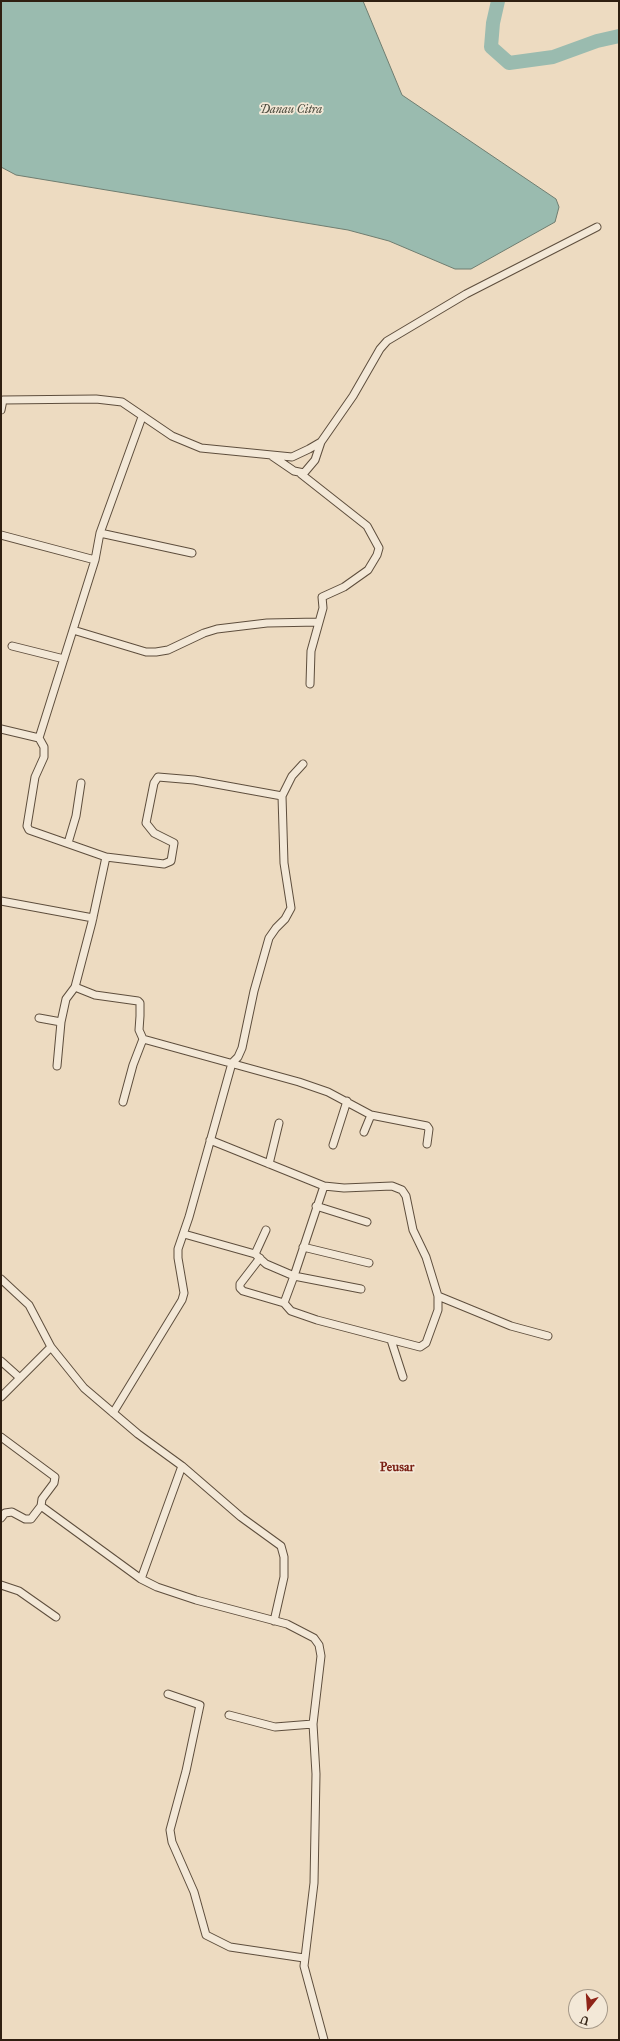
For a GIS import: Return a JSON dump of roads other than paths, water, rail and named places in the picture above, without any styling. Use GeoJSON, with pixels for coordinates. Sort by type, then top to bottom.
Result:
{"type":"FeatureCollection","features":[{"type":"Feature","properties":{"kind":"street"},"geometry":{"type":"LineString","coordinates":[[301,474],[306,472],[311,467],[318,453],[321,442],[353,396],[380,349],[387,341],[466,294],[596,226]]}},
{"type":"Feature","properties":{"kind":"street"},"geometry":{"type":"LineString","coordinates":[[1,410],[3,400],[96,399],[122,402],[172,436],[201,448],[292,457],[321,442]]}},
{"type":"Feature","properties":{"kind":"street"},"geometry":{"type":"LineString","coordinates":[[38,738],[95,560],[100,533],[142,417]]}},
{"type":"Feature","properties":{"kind":"street"},"geometry":{"type":"LineString","coordinates":[[271,455],[301,474],[366,526],[379,548],[377,555],[368,570],[344,586],[322,597],[324,604],[311,651],[310,684]]}},
{"type":"Feature","properties":{"kind":"street"},"geometry":{"type":"LineString","coordinates":[[100,533],[192,553]]}},
{"type":"Feature","properties":{"kind":"street"},"geometry":{"type":"LineString","coordinates":[[1,535],[95,560]]}},
{"type":"Feature","properties":{"kind":"street"},"geometry":{"type":"LineString","coordinates":[[73,630],[146,652],[156,652],[168,650],[204,633],[217,629],[267,623],[319,622]]}},
{"type":"Feature","properties":{"kind":"street"},"geometry":{"type":"LineString","coordinates":[[12,646],[64,659]]}},
{"type":"Feature","properties":{"kind":"street"},"geometry":{"type":"LineString","coordinates":[[1,729],[38,738],[44,747],[44,757],[34,777],[27,826],[29,830],[106,857],[158,864],[171,861],[175,846],[174,843],[154,833],[146,823],[154,783],[158,777],[194,780],[282,796]]}},
{"type":"Feature","properties":{"kind":"street"},"geometry":{"type":"LineString","coordinates":[[113,1413],[182,1300],[184,1293],[183,1279],[178,1258],[178,1249],[184,1234],[232,1063],[238,1057],[242,1048],[254,992],[269,938],[291,908],[284,863],[282,796],[292,776],[303,764]]}},
{"type":"Feature","properties":{"kind":"street"},"geometry":{"type":"LineString","coordinates":[[68,843],[76,816],[81,783]]}},
{"type":"Feature","properties":{"kind":"street"},"geometry":{"type":"LineString","coordinates":[[57,1066],[61,1022],[66,999],[75,987],[93,918],[106,857]]}},
{"type":"Feature","properties":{"kind":"street"},"geometry":{"type":"LineString","coordinates":[[1,901],[93,918]]}},
{"type":"Feature","properties":{"kind":"street"},"geometry":{"type":"LineString","coordinates":[[75,987],[94,995],[138,1001],[140,1003],[139,1030],[143,1039],[133,1065],[123,1102]]}},
{"type":"Feature","properties":{"kind":"street"},"geometry":{"type":"LineString","coordinates":[[39,1018],[61,1022]]}},
{"type":"Feature","properties":{"kind":"street"},"geometry":{"type":"LineString","coordinates":[[143,1039],[299,1082],[347,1101],[372,1115],[426,1126],[429,1129],[427,1144]]}},
{"type":"Feature","properties":{"kind":"street"},"geometry":{"type":"LineString","coordinates":[[333,1145],[347,1101]]}},
{"type":"Feature","properties":{"kind":"street"},"geometry":{"type":"LineString","coordinates":[[364,1132],[372,1115]]}},
{"type":"Feature","properties":{"kind":"street"},"geometry":{"type":"LineString","coordinates":[[269,1164],[279,1123]]}},
{"type":"Feature","properties":{"kind":"street"},"geometry":{"type":"LineString","coordinates":[[210,1140],[324,1186],[344,1188],[392,1186],[402,1190],[406,1196],[413,1230],[426,1257],[438,1296],[438,1310],[426,1343],[420,1347],[391,1340],[370,1332],[352,1330],[303,1316],[291,1311],[284,1303],[243,1291],[240,1288],[240,1284],[257,1256],[266,1230]]}},
{"type":"Feature","properties":{"kind":"street"},"geometry":{"type":"LineString","coordinates":[[284,1303],[324,1186]]}},
{"type":"Feature","properties":{"kind":"street"},"geometry":{"type":"LineString","coordinates":[[316,1206],[367,1222]]}},
{"type":"Feature","properties":{"kind":"street"},"geometry":{"type":"LineString","coordinates":[[184,1234],[257,1256],[266,1264],[294,1276],[361,1290]]}},
{"type":"Feature","properties":{"kind":"street"},"geometry":{"type":"LineString","coordinates":[[303,1247],[369,1263]]}},
{"type":"Feature","properties":{"kind":"street"},"geometry":{"type":"LineString","coordinates":[[1,1279],[29,1304],[51,1347],[84,1388],[113,1413],[182,1466],[241,1517],[282,1546],[284,1557],[284,1577],[274,1621]]}},
{"type":"Feature","properties":{"kind":"street"},"geometry":{"type":"LineString","coordinates":[[438,1296],[511,1326],[548,1336]]}},
{"type":"Feature","properties":{"kind":"street"},"geometry":{"type":"LineString","coordinates":[[391,1340],[404,1377]]}},
{"type":"Feature","properties":{"kind":"street"},"geometry":{"type":"LineString","coordinates":[[1,1397],[51,1347]]}},
{"type":"Feature","properties":{"kind":"street"},"geometry":{"type":"LineString","coordinates":[[1,1361],[20,1378]]}},
{"type":"Feature","properties":{"kind":"street"},"geometry":{"type":"LineString","coordinates":[[1,1438],[55,1477],[54,1483],[42,1499],[41,1506],[31,1519],[25,1519],[12,1512],[5,1513],[1,1518]]}},
{"type":"Feature","properties":{"kind":"street"},"geometry":{"type":"LineString","coordinates":[[141,1579],[182,1466]]}},
{"type":"Feature","properties":{"kind":"street"},"geometry":{"type":"LineString","coordinates":[[41,1506],[141,1579],[157,1587],[196,1600],[274,1621],[306,1633],[314,1638],[319,1645],[321,1656],[313,1724],[316,1774],[314,1883],[304,1966],[324,2040]]}},
{"type":"Feature","properties":{"kind":"street"},"geometry":{"type":"LineString","coordinates":[[1,1585],[19,1590],[56,1617]]}},
{"type":"Feature","properties":{"kind":"street"},"geometry":{"type":"LineString","coordinates":[[168,1694],[200,1705],[186,1771],[170,1830],[172,1842],[194,1892],[206,1935],[230,1947],[304,1958]]}},
{"type":"Feature","properties":{"kind":"street"},"geometry":{"type":"LineString","coordinates":[[229,1715],[275,1726],[313,1724]]}},
{"type":"Feature","properties":{"kind":"water","name":"Danau Citra"},"geometry":{"type":"Polygon","coordinates":[[[1,1],[363,1],[402,95],[556,199],[559,207],[555,222],[471,269],[455,269],[389,241],[348,230],[16,175],[1,167],[1,1]]]}},
{"type":"Feature","properties":{"kind":"waterway"},"geometry":{"type":"LineString","coordinates":[[498,1],[493,23],[491,47],[509,63],[553,57],[597,41],[619,36]]}},
{"type":"Feature","properties":{"kind":"district","name":"Peusar"},"geometry":{"type":"Point","coordinates":[397,1468]}}]}
